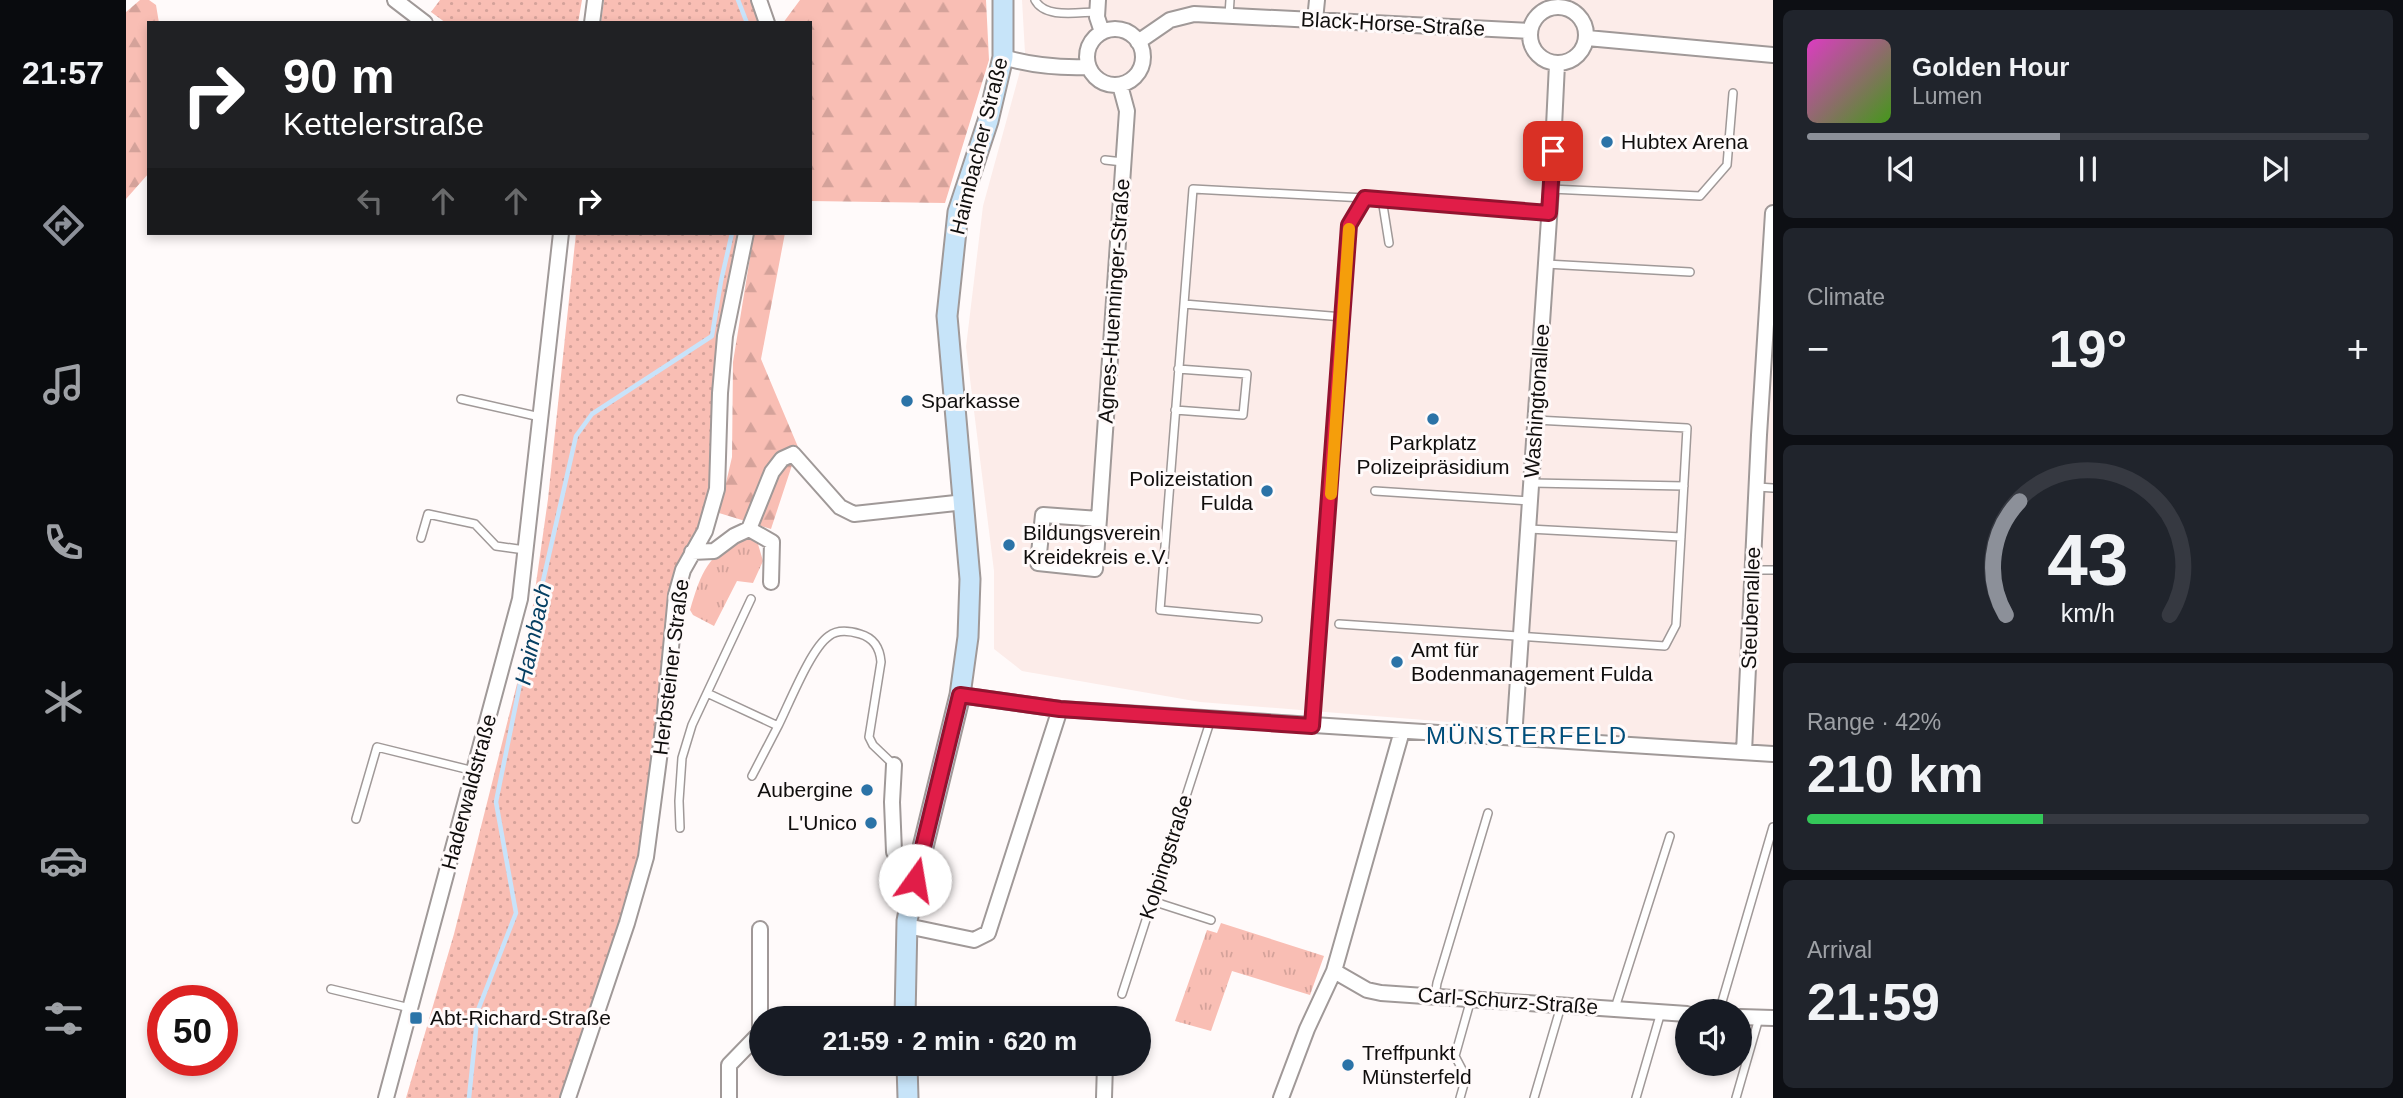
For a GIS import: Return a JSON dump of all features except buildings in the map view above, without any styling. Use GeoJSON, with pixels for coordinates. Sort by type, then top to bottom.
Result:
{"type":"FeatureCollection","features":[{"type":"Feature","properties":{"kind":"main road","name":"Haimbacher Straße"},"geometry":{"type":"LineString","coordinates":[[905,1006],[907,926],[915,880],[960,695],[968,637],[970,579],[965,502],[947,316],[958,212],[988,121],[1003,57],[1003,0]]}},
{"type":"Feature","properties":{"kind":"main road"},"geometry":{"type":"LineString","coordinates":[[907,1076],[908,1098]]}},
{"type":"Feature","properties":{"kind":"street"},"geometry":{"type":"LineString","coordinates":[[395,0],[422,21]]}},
{"type":"Feature","properties":{"kind":"street"},"geometry":{"type":"LineString","coordinates":[[592,21],[595,0]]}},
{"type":"Feature","properties":{"kind":"street"},"geometry":{"type":"LineString","coordinates":[[758,0],[766,21]]}},
{"type":"Feature","properties":{"kind":"street"},"geometry":{"type":"LineString","coordinates":[[1315,20],[1317,0]]}},
{"type":"Feature","properties":{"kind":"street"},"geometry":{"type":"LineString","coordinates":[[1562,4],[1580,17],[1587,38],[1585,46],[1574,59],[1557,64],[1536,53],[1530,39],[1530,31],[1538,16],[1562,4]]}},
{"type":"Feature","properties":{"kind":"street"},"geometry":{"type":"LineString","coordinates":[[1097,6],[1102,32]]}},
{"type":"Feature","properties":{"kind":"street","name":"Black-Horse-Straße"},"geometry":{"type":"LineString","coordinates":[[1138,42],[1159,25],[1182,16],[1203,14],[1530,31]]}},
{"type":"Feature","properties":{"kind":"street"},"geometry":{"type":"LineString","coordinates":[[1122,30],[1131,34],[1138,42],[1142,62],[1138,73],[1130,80],[1120,85],[1107,84],[1095,78],[1086,56],[1088,46],[1102,32],[1122,30]]}},
{"type":"Feature","properties":{"kind":"street"},"geometry":{"type":"LineString","coordinates":[[1587,38],[1773,55]]}},
{"type":"Feature","properties":{"kind":"street"},"geometry":{"type":"LineString","coordinates":[[1003,57],[1029,65],[1065,68],[1088,66]]}},
{"type":"Feature","properties":{"kind":"street","name":"Washingtonallee"},"geometry":{"type":"LineString","coordinates":[[1514,738],[1519,635],[1529,529],[1552,189],[1557,64]]}},
{"type":"Feature","properties":{"kind":"street","name":"Agnes-Huenninger-Straße"},"geometry":{"type":"LineString","coordinates":[[1099,519],[1043,515],[1038,563],[1095,569],[1099,519],[1127,111],[1120,85]]}},
{"type":"Feature","properties":{"kind":"street","name":"Steubenallee"},"geometry":{"type":"LineString","coordinates":[[1744,752],[1756,486],[1769,345],[1773,213]]}},
{"type":"Feature","properties":{"kind":"street","name":"Haderwaldstraße"},"geometry":{"type":"LineString","coordinates":[[386,1098],[520,599],[561,235]]}},
{"type":"Feature","properties":{"kind":"street","name":"Herbsteiner Straße"},"geometry":{"type":"LineString","coordinates":[[568,1098],[627,923],[646,857],[664,721],[676,595],[683,570],[705,531],[717,489],[725,336],[746,235]]}},
{"type":"Feature","properties":{"kind":"street"},"geometry":{"type":"LineString","coordinates":[[692,552],[714,551],[749,529],[760,509],[772,472],[782,458],[793,454],[840,507],[854,514],[965,502]]}},
{"type":"Feature","properties":{"kind":"street"},"geometry":{"type":"LineString","coordinates":[[749,529],[772,542],[771,582]]}},
{"type":"Feature","properties":{"kind":"street"},"geometry":{"type":"LineString","coordinates":[[960,695],[1060,709],[1773,754]]}},
{"type":"Feature","properties":{"kind":"street"},"geometry":{"type":"LineString","coordinates":[[907,926],[974,940],[988,933],[1060,709]]}},
{"type":"Feature","properties":{"kind":"street"},"geometry":{"type":"LineString","coordinates":[[1281,1098],[1307,1029],[1334,971],[1402,731]]}},
{"type":"Feature","properties":{"kind":"street"},"geometry":{"type":"LineString","coordinates":[[894,765],[894,852],[915,880]]}},
{"type":"Feature","properties":{"kind":"street"},"geometry":{"type":"LineString","coordinates":[[729,1098],[729,1065],[760,1033],[760,929]]}},
{"type":"Feature","properties":{"kind":"street","name":"Carl-Schurz-Straße"},"geometry":{"type":"LineString","coordinates":[[1334,971],[1372,991],[1675,1013]]}},
{"type":"Feature","properties":{"kind":"street"},"geometry":{"type":"LineString","coordinates":[[1104,1098],[1105,1076]]}},
{"type":"Feature","properties":{"kind":"lane"},"geometry":{"type":"LineString","coordinates":[[1035,0],[1039,7],[1048,12],[1069,12],[1097,6]]}},
{"type":"Feature","properties":{"kind":"lane"},"geometry":{"type":"LineString","coordinates":[[1229,15],[1230,0]]}},
{"type":"Feature","properties":{"kind":"lane"},"geometry":{"type":"LineString","coordinates":[[1552,189],[1700,196],[1727,165],[1733,93]]}},
{"type":"Feature","properties":{"kind":"lane"},"geometry":{"type":"LineString","coordinates":[[1105,160],[1123,162]]}},
{"type":"Feature","properties":{"kind":"lane"},"geometry":{"type":"LineString","coordinates":[[1258,619],[1160,610],[1193,189],[1382,199],[1549,213]]}},
{"type":"Feature","properties":{"kind":"lane"},"geometry":{"type":"LineString","coordinates":[[1312,726],[1349,225],[1365,198]]}},
{"type":"Feature","properties":{"kind":"lane"},"geometry":{"type":"LineString","coordinates":[[1382,199],[1389,243]]}},
{"type":"Feature","properties":{"kind":"lane"},"geometry":{"type":"LineString","coordinates":[[1546,264],[1690,272]]}},
{"type":"Feature","properties":{"kind":"lane"},"geometry":{"type":"LineString","coordinates":[[1184,304],[1343,317]]}},
{"type":"Feature","properties":{"kind":"lane"},"geometry":{"type":"LineString","coordinates":[[1175,410],[1244,415],[1247,374],[1178,369]]}},
{"type":"Feature","properties":{"kind":"lane"},"geometry":{"type":"LineString","coordinates":[[461,399],[540,417]]}},
{"type":"Feature","properties":{"kind":"lane"},"geometry":{"type":"LineString","coordinates":[[1339,624],[1665,646],[1676,625],[1687,428],[1536,420]]}},
{"type":"Feature","properties":{"kind":"lane"},"geometry":{"type":"LineString","coordinates":[[1532,482],[1684,486]]}},
{"type":"Feature","properties":{"kind":"lane"},"geometry":{"type":"LineString","coordinates":[[1756,486],[1773,488]]}},
{"type":"Feature","properties":{"kind":"lane"},"geometry":{"type":"LineString","coordinates":[[1375,491],[1531,501]]}},
{"type":"Feature","properties":{"kind":"lane"},"geometry":{"type":"LineString","coordinates":[[421,538],[428,514],[475,524],[496,545],[525,550]]}},
{"type":"Feature","properties":{"kind":"lane"},"geometry":{"type":"LineString","coordinates":[[1529,529],[1681,537]]}},
{"type":"Feature","properties":{"kind":"lane"},"geometry":{"type":"LineString","coordinates":[[1753,570],[1773,570]]}},
{"type":"Feature","properties":{"kind":"lane"},"geometry":{"type":"LineString","coordinates":[[680,828],[682,758],[692,725],[751,598]]}},
{"type":"Feature","properties":{"kind":"lane"},"geometry":{"type":"LineString","coordinates":[[752,776],[817,650],[830,635],[846,630],[867,636],[880,650],[881,662],[869,737],[873,745],[894,765]]}},
{"type":"Feature","properties":{"kind":"lane"},"geometry":{"type":"LineString","coordinates":[[707,692],[778,726]]}},
{"type":"Feature","properties":{"kind":"lane","name":"Kolpingstraße"},"geometry":{"type":"LineString","coordinates":[[1122,994],[1211,719]]}},
{"type":"Feature","properties":{"kind":"lane"},"geometry":{"type":"LineString","coordinates":[[356,819],[377,747],[475,772]]}},
{"type":"Feature","properties":{"kind":"lane"},"geometry":{"type":"LineString","coordinates":[[1435,996],[1488,813]]}},
{"type":"Feature","properties":{"kind":"lane"},"geometry":{"type":"LineString","coordinates":[[1723,999],[1773,827]]}},
{"type":"Feature","properties":{"kind":"lane"},"geometry":{"type":"LineString","coordinates":[[1615,1008],[1671,836]]}},
{"type":"Feature","properties":{"kind":"lane"},"geometry":{"type":"LineString","coordinates":[[1152,901],[1211,920]]}},
{"type":"Feature","properties":{"kind":"lane"},"geometry":{"type":"LineString","coordinates":[[331,989],[410,1008]]}},
{"type":"Feature","properties":{"kind":"lane"},"geometry":{"type":"LineString","coordinates":[[1460,1098],[1466,1077],[1455,1056],[1472,998]]}},
{"type":"Feature","properties":{"kind":"lane"},"geometry":{"type":"LineString","coordinates":[[1534,1098],[1561,1005]]}},
{"type":"Feature","properties":{"kind":"lane"},"geometry":{"type":"LineString","coordinates":[[1636,1098],[1661,1012]]}},
{"type":"Feature","properties":{"kind":"lane"},"geometry":{"type":"LineString","coordinates":[[1736,1098],[1766,1018]]}},
{"type":"Feature","properties":{"kind":"shaded area"},"geometry":{"type":"Polygon","coordinates":[[[1022,0],[1773,0],[1773,748],[1200,702],[1022,671],[994,649],[994,571],[966,347],[983,206],[1025,53],[1022,0]]]}},
{"type":"Feature","properties":{"kind":"green space"},"geometry":{"type":"Polygon","coordinates":[[[140,0],[149,0],[156,5],[159,21],[147,21],[147,175],[126,199],[126,12],[140,0]]]}},
{"type":"Feature","properties":{"kind":"green space"},"geometry":{"type":"Polygon","coordinates":[[[440,0],[582,0],[578,21],[443,21],[431,12],[440,0]]]}},
{"type":"Feature","properties":{"kind":"green space"},"geometry":{"type":"Polygon","coordinates":[[[604,0],[752,0],[759,21],[601,21],[604,0]]]}},
{"type":"Feature","properties":{"kind":"green space"},"geometry":{"type":"Polygon","coordinates":[[[800,0],[986,0],[989,60],[945,203],[812,201],[812,21],[784,21],[800,0]]]}},
{"type":"Feature","properties":{"kind":"green space"},"geometry":{"type":"Polygon","coordinates":[[[576,235],[746,235],[734,293],[713,501],[682,596],[646,835],[571,1098],[406,1098],[454,934],[528,640],[548,499],[576,235]]]}},
{"type":"Feature","properties":{"kind":"green space"},"geometry":{"type":"Polygon","coordinates":[[[754,235],[785,235],[761,359],[798,447],[771,529],[719,513],[732,457],[733,362],[754,235]]]}},
{"type":"Feature","properties":{"kind":"green space"},"geometry":{"type":"Polygon","coordinates":[[[744,535],[758,544],[763,561],[753,583],[737,581],[714,626],[693,615],[690,610],[694,596],[703,574],[714,558],[744,535]]]}},
{"type":"Feature","properties":{"kind":"green space"},"geometry":{"type":"Polygon","coordinates":[[[1221,923],[1324,956],[1310,995],[1232,971],[1211,1031],[1175,1021],[1207,930],[1217,933],[1221,923]]]}},
{"type":"Feature","properties":{"kind":"waterway","name":"Haimbach"},"geometry":{"type":"LineString","coordinates":[[738,0],[746,21]]}},
{"type":"Feature","properties":{"kind":"waterway","name":"Haimbach"},"geometry":{"type":"LineString","coordinates":[[469,1098],[478,1010],[516,913],[496,802],[576,436],[592,414],[712,336],[732,235]]}},
{"type":"Feature","properties":{"kind":"slow traffic"},"geometry":{"type":"LineString","coordinates":[[1331,494],[1349,229]]}},
{"type":"Feature","properties":{"kind":"place","name":"Hubtex Arena"},"geometry":{"type":"Point","coordinates":[1607,142]}},
{"type":"Feature","properties":{"kind":"place","name":"Sparkasse"},"geometry":{"type":"Point","coordinates":[907,401]}},
{"type":"Feature","properties":{"kind":"place","name":"Parkplatz Polizeipräsidium"},"geometry":{"type":"Point","coordinates":[1433,419]}},
{"type":"Feature","properties":{"kind":"place","name":"Polizeistation Fulda"},"geometry":{"type":"Point","coordinates":[1267,491]}},
{"type":"Feature","properties":{"kind":"place","name":"Bildungsverein Kreidekreis e.V."},"geometry":{"type":"Point","coordinates":[1009,545]}},
{"type":"Feature","properties":{"kind":"place","name":"Amt für Bodenmanagement Fulda"},"geometry":{"type":"Point","coordinates":[1397,662]}},
{"type":"Feature","properties":{"kind":"place","name":"Aubergine"},"geometry":{"type":"Point","coordinates":[867,790]}},
{"type":"Feature","properties":{"kind":"place","name":"L'Unico"},"geometry":{"type":"Point","coordinates":[871,823]}},
{"type":"Feature","properties":{"kind":"place","name":"Abt-Richard-Straße"},"geometry":{"type":"Point","coordinates":[416,1018]}},
{"type":"Feature","properties":{"kind":"place","name":"Treffpunkt Münsterfeld"},"geometry":{"type":"Point","coordinates":[1348,1065]}},
{"type":"Feature","properties":{"kind":"district","name":"MÜNSTERFELD"},"geometry":{"type":"Point","coordinates":[1527,736]}},
{"type":"Feature","properties":{"kind":"route"},"geometry":{"type":"LineString","coordinates":[[915,880],[960,695],[1060,709],[1312,726],[1349,225],[1365,198],[1549,213],[1553,151]]}}]}
